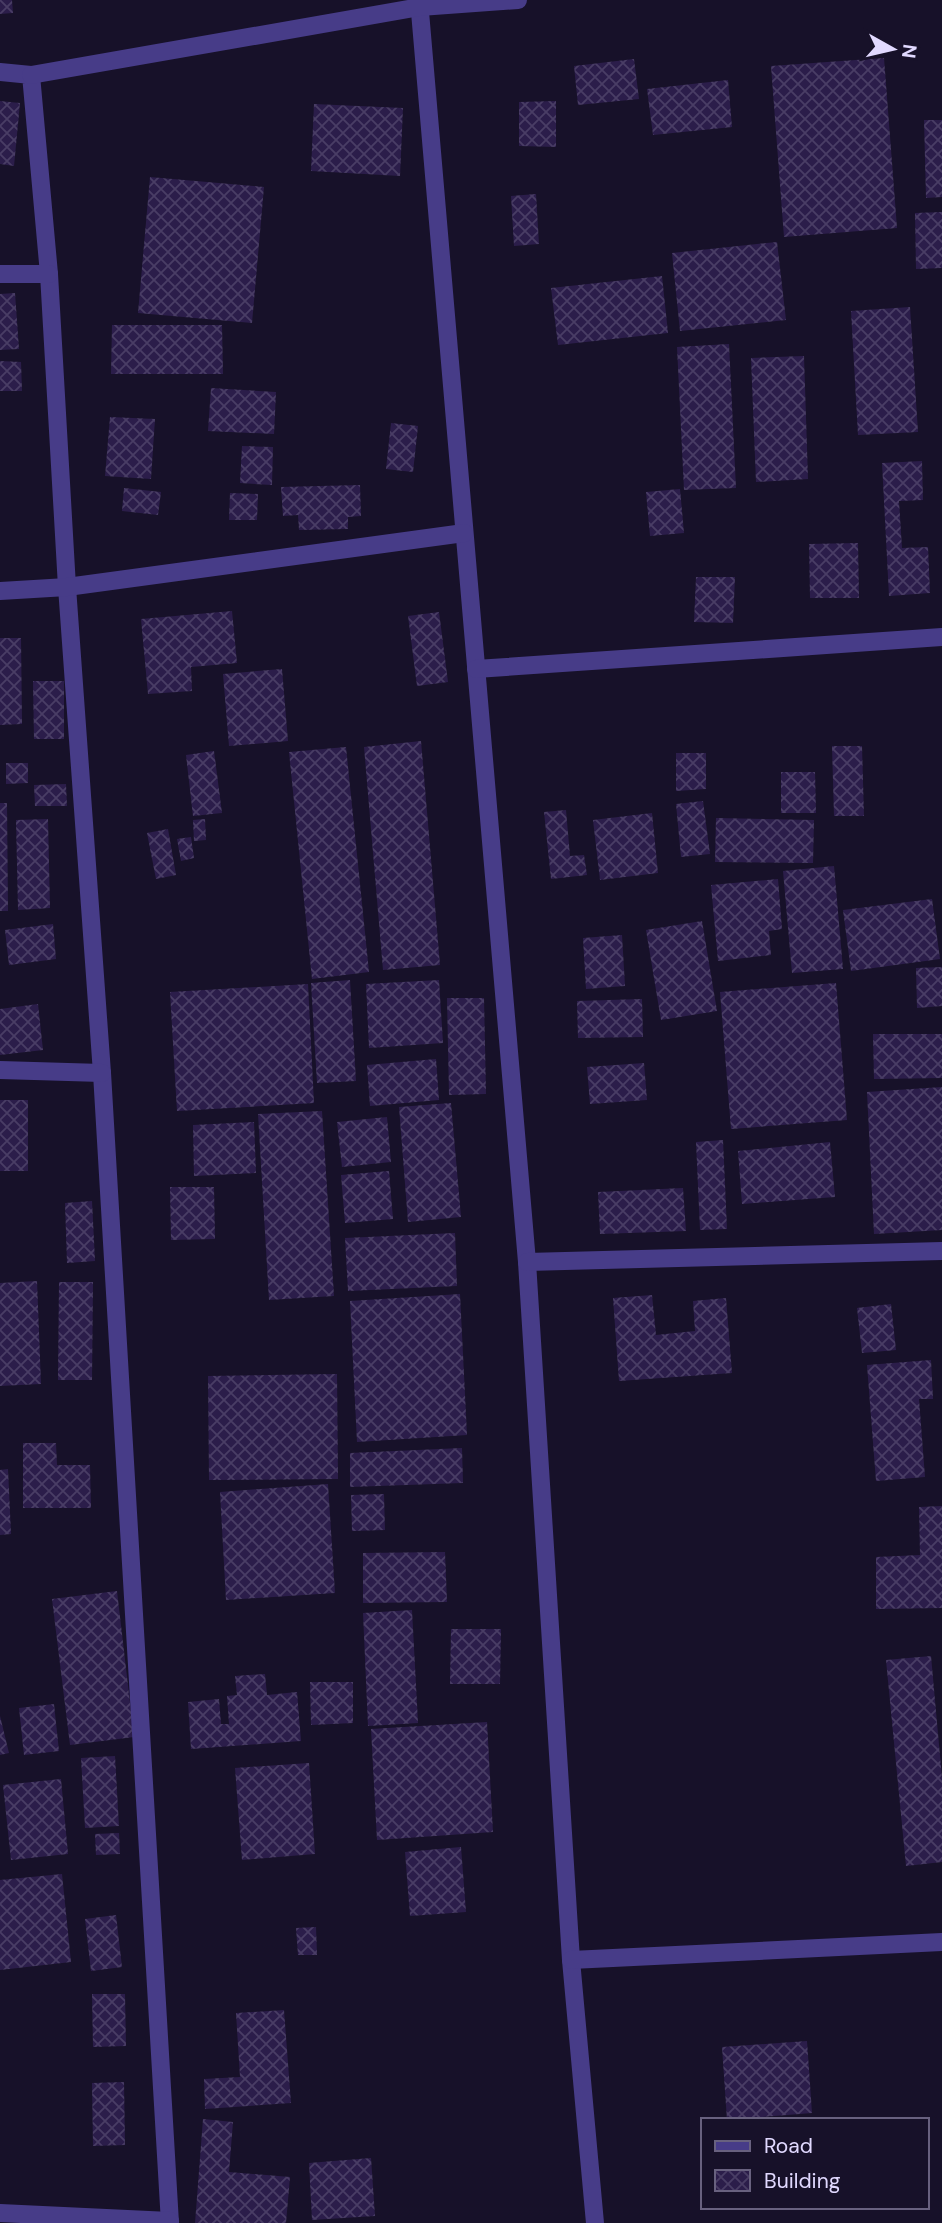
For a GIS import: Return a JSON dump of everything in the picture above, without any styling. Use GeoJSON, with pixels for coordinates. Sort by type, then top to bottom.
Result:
{"type":"FeatureCollection","features":[{"type":"Feature","properties":{"kind":"street"},"geometry":{"type":"LineString","coordinates":[[0,72],[31,75],[419,3],[518,0]]}},
{"type":"Feature","properties":{"kind":"street"},"geometry":{"type":"LineString","coordinates":[[419,3],[527,1262],[571,1960],[595,2223]]}},
{"type":"Feature","properties":{"kind":"street"},"geometry":{"type":"LineString","coordinates":[[0,2213],[170,2222],[102,1073],[67,587],[49,274],[31,75]]}},
{"type":"Feature","properties":{"kind":"street"},"geometry":{"type":"LineString","coordinates":[[0,274],[49,274]]}},
{"type":"Feature","properties":{"kind":"street"},"geometry":{"type":"LineString","coordinates":[[0,591],[67,587],[464,533]]}},
{"type":"Feature","properties":{"kind":"street"},"geometry":{"type":"LineString","coordinates":[[476,669],[942,637]]}},
{"type":"Feature","properties":{"kind":"street"},"geometry":{"type":"LineString","coordinates":[[0,1070],[102,1073]]}},
{"type":"Feature","properties":{"kind":"street"},"geometry":{"type":"LineString","coordinates":[[527,1262],[942,1251]]}},
{"type":"Feature","properties":{"kind":"street"},"geometry":{"type":"LineString","coordinates":[[571,1960],[942,1942]]}},
{"type":"Feature","properties":{"kind":"building"},"geometry":{"type":"Polygon","coordinates":[[[0,0],[12,0],[13,13],[0,14],[0,0]]]}},
{"type":"Feature","properties":{"kind":"building"},"geometry":{"type":"Polygon","coordinates":[[[884,58],[897,228],[784,237],[771,66],[884,58]]]}},
{"type":"Feature","properties":{"kind":"building"},"geometry":{"type":"Polygon","coordinates":[[[634,59],[639,99],[578,105],[574,66],[634,59]]]}},
{"type":"Feature","properties":{"kind":"building"},"geometry":{"type":"Polygon","coordinates":[[[728,80],[732,127],[653,135],[647,89],[728,80]]]}},
{"type":"Feature","properties":{"kind":"building"},"geometry":{"type":"Polygon","coordinates":[[[0,101],[20,103],[14,166],[0,164],[0,101]]]}},
{"type":"Feature","properties":{"kind":"building"},"geometry":{"type":"Polygon","coordinates":[[[556,101],[556,147],[519,146],[519,102],[556,101]]]}},
{"type":"Feature","properties":{"kind":"building"},"geometry":{"type":"Polygon","coordinates":[[[314,104],[403,108],[400,176],[311,171],[314,104]]]}},
{"type":"Feature","properties":{"kind":"building"},"geometry":{"type":"Polygon","coordinates":[[[924,120],[942,120],[942,197],[926,198],[924,120]]]}},
{"type":"Feature","properties":{"kind":"building"},"geometry":{"type":"Polygon","coordinates":[[[150,177],[264,187],[252,323],[138,313],[150,177]]]}},
{"type":"Feature","properties":{"kind":"building"},"geometry":{"type":"Polygon","coordinates":[[[536,194],[539,244],[514,246],[511,196],[536,194]]]}},
{"type":"Feature","properties":{"kind":"building"},"geometry":{"type":"Polygon","coordinates":[[[942,212],[942,268],[916,269],[915,213],[942,212]]]}},
{"type":"Feature","properties":{"kind":"building"},"geometry":{"type":"Polygon","coordinates":[[[777,242],[786,320],[680,331],[672,253],[777,242]]]}},
{"type":"Feature","properties":{"kind":"building"},"geometry":{"type":"Polygon","coordinates":[[[662,276],[668,333],[558,345],[551,288],[662,276]]]}},
{"type":"Feature","properties":{"kind":"building"},"geometry":{"type":"Polygon","coordinates":[[[15,293],[19,349],[0,350],[0,294],[15,293]]]}},
{"type":"Feature","properties":{"kind":"building"},"geometry":{"type":"Polygon","coordinates":[[[910,307],[918,432],[858,435],[851,311],[910,307]]]}},
{"type":"Feature","properties":{"kind":"building"},"geometry":{"type":"Polygon","coordinates":[[[112,325],[222,325],[223,374],[111,374],[112,325]]]}},
{"type":"Feature","properties":{"kind":"building"},"geometry":{"type":"Polygon","coordinates":[[[729,344],[736,488],[684,490],[677,347],[729,344]]]}},
{"type":"Feature","properties":{"kind":"building"},"geometry":{"type":"Polygon","coordinates":[[[804,356],[808,479],[756,482],[751,358],[804,356]]]}},
{"type":"Feature","properties":{"kind":"building"},"geometry":{"type":"Polygon","coordinates":[[[0,361],[21,362],[22,391],[0,391],[0,361]]]}},
{"type":"Feature","properties":{"kind":"building"},"geometry":{"type":"Polygon","coordinates":[[[211,388],[276,392],[274,434],[208,431],[211,388]]]}},
{"type":"Feature","properties":{"kind":"building"},"geometry":{"type":"Polygon","coordinates":[[[110,417],[155,419],[151,479],[105,476],[110,417]]]}},
{"type":"Feature","properties":{"kind":"building"},"geometry":{"type":"Polygon","coordinates":[[[391,423],[418,426],[413,472],[386,469],[391,423]]]}},
{"type":"Feature","properties":{"kind":"building"},"geometry":{"type":"Polygon","coordinates":[[[242,446],[273,447],[272,485],[240,483],[242,446]]]}},
{"type":"Feature","properties":{"kind":"building"},"geometry":{"type":"Polygon","coordinates":[[[922,461],[923,500],[899,501],[902,548],[928,547],[930,593],[889,596],[882,463],[922,461]]]}},
{"type":"Feature","properties":{"kind":"building"},"geometry":{"type":"Polygon","coordinates":[[[360,485],[361,516],[348,517],[348,529],[299,530],[298,515],[283,516],[281,487],[360,485]]]}},
{"type":"Feature","properties":{"kind":"building"},"geometry":{"type":"Polygon","coordinates":[[[124,488],[161,492],[158,515],[122,511],[124,488]]]}},
{"type":"Feature","properties":{"kind":"building"},"geometry":{"type":"Polygon","coordinates":[[[680,489],[684,533],[650,536],[646,492],[680,489]]]}},
{"type":"Feature","properties":{"kind":"building"},"geometry":{"type":"Polygon","coordinates":[[[230,493],[258,494],[257,520],[229,520],[230,493]]]}},
{"type":"Feature","properties":{"kind":"building"},"geometry":{"type":"Polygon","coordinates":[[[858,543],[859,598],[810,598],[809,544],[858,543]]]}},
{"type":"Feature","properties":{"kind":"building"},"geometry":{"type":"Polygon","coordinates":[[[696,577],[735,577],[733,623],[694,622],[696,577]]]}},
{"type":"Feature","properties":{"kind":"building"},"geometry":{"type":"Polygon","coordinates":[[[232,611],[237,663],[191,667],[192,691],[148,694],[141,619],[232,611]]]}},
{"type":"Feature","properties":{"kind":"building"},"geometry":{"type":"Polygon","coordinates":[[[439,612],[448,682],[417,686],[408,616],[439,612]]]}},
{"type":"Feature","properties":{"kind":"building"},"geometry":{"type":"Polygon","coordinates":[[[0,638],[21,638],[22,724],[0,725],[0,638]]]}},
{"type":"Feature","properties":{"kind":"building"},"geometry":{"type":"Polygon","coordinates":[[[282,669],[288,741],[229,746],[223,674],[282,669]]]}},
{"type":"Feature","properties":{"kind":"building"},"geometry":{"type":"Polygon","coordinates":[[[33,681],[64,681],[64,739],[34,739],[33,681]]]}},
{"type":"Feature","properties":{"kind":"building"},"geometry":{"type":"Polygon","coordinates":[[[421,741],[440,965],[383,970],[364,747],[421,741]]]}},
{"type":"Feature","properties":{"kind":"building"},"geometry":{"type":"Polygon","coordinates":[[[832,746],[862,746],[864,816],[834,816],[832,746]]]}},
{"type":"Feature","properties":{"kind":"building"},"geometry":{"type":"Polygon","coordinates":[[[346,747],[369,972],[312,979],[289,752],[346,747]]]}},
{"type":"Feature","properties":{"kind":"building"},"geometry":{"type":"Polygon","coordinates":[[[214,751],[222,813],[193,816],[186,755],[214,751]]]}},
{"type":"Feature","properties":{"kind":"building"},"geometry":{"type":"Polygon","coordinates":[[[676,753],[706,753],[706,789],[676,791],[676,753]]]}},
{"type":"Feature","properties":{"kind":"building"},"geometry":{"type":"Polygon","coordinates":[[[6,763],[28,763],[28,783],[6,784],[6,763]]]}},
{"type":"Feature","properties":{"kind":"building"},"geometry":{"type":"Polygon","coordinates":[[[781,772],[815,772],[816,813],[781,813],[781,772]]]}},
{"type":"Feature","properties":{"kind":"building"},"geometry":{"type":"Polygon","coordinates":[[[66,784],[67,806],[35,806],[34,785],[66,784]]]}},
{"type":"Feature","properties":{"kind":"building"},"geometry":{"type":"Polygon","coordinates":[[[703,801],[710,854],[681,857],[676,804],[703,801]]]}},
{"type":"Feature","properties":{"kind":"building"},"geometry":{"type":"Polygon","coordinates":[[[0,803],[7,803],[8,911],[0,911],[0,803]]]}},
{"type":"Feature","properties":{"kind":"building"},"geometry":{"type":"Polygon","coordinates":[[[566,810],[570,856],[584,855],[587,875],[551,879],[544,812],[566,810]]]}},
{"type":"Feature","properties":{"kind":"building"},"geometry":{"type":"Polygon","coordinates":[[[652,813],[658,873],[600,880],[593,820],[652,813]]]}},
{"type":"Feature","properties":{"kind":"building"},"geometry":{"type":"Polygon","coordinates":[[[716,818],[814,820],[813,863],[715,862],[716,818]]]}},
{"type":"Feature","properties":{"kind":"building"},"geometry":{"type":"Polygon","coordinates":[[[48,819],[50,908],[18,910],[16,820],[48,819]]]}},
{"type":"Feature","properties":{"kind":"building"},"geometry":{"type":"Polygon","coordinates":[[[205,819],[206,840],[194,841],[193,820],[205,819]]]}},
{"type":"Feature","properties":{"kind":"building"},"geometry":{"type":"Polygon","coordinates":[[[168,829],[176,875],[156,879],[147,833],[168,829]]]}},
{"type":"Feature","properties":{"kind":"building"},"geometry":{"type":"Polygon","coordinates":[[[191,837],[194,858],[181,861],[177,839],[191,837]]]}},
{"type":"Feature","properties":{"kind":"building"},"geometry":{"type":"Polygon","coordinates":[[[834,866],[843,969],[792,973],[783,871],[834,866]]]}},
{"type":"Feature","properties":{"kind":"building"},"geometry":{"type":"Polygon","coordinates":[[[778,879],[782,929],[769,931],[771,955],[718,961],[711,885],[778,879]]]}},
{"type":"Feature","properties":{"kind":"building"},"geometry":{"type":"Polygon","coordinates":[[[932,899],[940,959],[851,971],[843,910],[932,899]]]}},
{"type":"Feature","properties":{"kind":"building"},"geometry":{"type":"Polygon","coordinates":[[[702,921],[717,1011],[661,1020],[646,930],[702,921]]]}},
{"type":"Feature","properties":{"kind":"building"},"geometry":{"type":"Polygon","coordinates":[[[53,924],[56,959],[9,965],[5,930],[53,924]]]}},
{"type":"Feature","properties":{"kind":"building"},"geometry":{"type":"Polygon","coordinates":[[[622,935],[625,986],[586,989],[583,938],[622,935]]]}},
{"type":"Feature","properties":{"kind":"building"},"geometry":{"type":"Polygon","coordinates":[[[942,967],[942,1006],[917,1008],[916,968],[942,967]]]}},
{"type":"Feature","properties":{"kind":"building"},"geometry":{"type":"Polygon","coordinates":[[[350,980],[356,1081],[317,1083],[311,983],[350,980]]]}},
{"type":"Feature","properties":{"kind":"building"},"geometry":{"type":"Polygon","coordinates":[[[439,980],[443,1043],[369,1048],[366,984],[439,980]]]}},
{"type":"Feature","properties":{"kind":"building"},"geometry":{"type":"Polygon","coordinates":[[[836,983],[847,1120],[731,1129],[720,992],[836,983]]]}},
{"type":"Feature","properties":{"kind":"building"},"geometry":{"type":"Polygon","coordinates":[[[308,984],[314,1103],[177,1111],[170,992],[308,984]]]}},
{"type":"Feature","properties":{"kind":"building"},"geometry":{"type":"Polygon","coordinates":[[[447,998],[484,998],[486,1094],[449,1095],[447,998]]]}},
{"type":"Feature","properties":{"kind":"building"},"geometry":{"type":"Polygon","coordinates":[[[642,999],[643,1037],[578,1038],[577,1001],[642,999]]]}},
{"type":"Feature","properties":{"kind":"building"},"geometry":{"type":"Polygon","coordinates":[[[38,1004],[43,1050],[0,1055],[0,1009],[38,1004]]]}},
{"type":"Feature","properties":{"kind":"building"},"geometry":{"type":"Polygon","coordinates":[[[873,1034],[942,1034],[942,1078],[874,1079],[873,1034]]]}},
{"type":"Feature","properties":{"kind":"building"},"geometry":{"type":"Polygon","coordinates":[[[436,1059],[439,1100],[370,1106],[367,1065],[436,1059]]]}},
{"type":"Feature","properties":{"kind":"building"},"geometry":{"type":"Polygon","coordinates":[[[644,1063],[647,1100],[590,1104],[587,1067],[644,1063]]]}},
{"type":"Feature","properties":{"kind":"building"},"geometry":{"type":"Polygon","coordinates":[[[942,1087],[942,1230],[874,1234],[867,1092],[942,1087]]]}},
{"type":"Feature","properties":{"kind":"building"},"geometry":{"type":"Polygon","coordinates":[[[0,1100],[28,1100],[28,1171],[0,1171],[0,1100]]]}},
{"type":"Feature","properties":{"kind":"building"},"geometry":{"type":"Polygon","coordinates":[[[451,1103],[461,1217],[408,1222],[399,1107],[451,1103]]]}},
{"type":"Feature","properties":{"kind":"building"},"geometry":{"type":"Polygon","coordinates":[[[322,1111],[334,1296],[269,1300],[258,1114],[322,1111]]]}},
{"type":"Feature","properties":{"kind":"building"},"geometry":{"type":"Polygon","coordinates":[[[387,1117],[391,1162],[342,1167],[337,1122],[387,1117]]]}},
{"type":"Feature","properties":{"kind":"building"},"geometry":{"type":"Polygon","coordinates":[[[254,1122],[256,1173],[194,1176],[193,1125],[254,1122]]]}},
{"type":"Feature","properties":{"kind":"building"},"geometry":{"type":"Polygon","coordinates":[[[723,1140],[727,1229],[700,1230],[696,1142],[723,1140]]]}},
{"type":"Feature","properties":{"kind":"building"},"geometry":{"type":"Polygon","coordinates":[[[830,1142],[835,1197],[742,1204],[738,1151],[830,1142]]]}},
{"type":"Feature","properties":{"kind":"building"},"geometry":{"type":"Polygon","coordinates":[[[389,1171],[393,1219],[345,1223],[341,1175],[389,1171]]]}},
{"type":"Feature","properties":{"kind":"building"},"geometry":{"type":"Polygon","coordinates":[[[170,1187],[214,1187],[215,1239],[171,1240],[170,1187]]]}},
{"type":"Feature","properties":{"kind":"building"},"geometry":{"type":"Polygon","coordinates":[[[683,1188],[686,1231],[600,1234],[598,1192],[683,1188]]]}},
{"type":"Feature","properties":{"kind":"building"},"geometry":{"type":"Polygon","coordinates":[[[92,1201],[95,1261],[67,1263],[65,1203],[92,1201]]]}},
{"type":"Feature","properties":{"kind":"building"},"geometry":{"type":"Polygon","coordinates":[[[455,1233],[457,1286],[348,1291],[345,1238],[455,1233]]]}},
{"type":"Feature","properties":{"kind":"building"},"geometry":{"type":"Polygon","coordinates":[[[37,1281],[41,1384],[0,1386],[0,1283],[37,1281]]]}},
{"type":"Feature","properties":{"kind":"building"},"geometry":{"type":"Polygon","coordinates":[[[59,1282],[93,1282],[92,1380],[58,1380],[59,1282]]]}},
{"type":"Feature","properties":{"kind":"building"},"geometry":{"type":"Polygon","coordinates":[[[460,1294],[467,1435],[357,1442],[350,1301],[460,1294]]]}},
{"type":"Feature","properties":{"kind":"building"},"geometry":{"type":"Polygon","coordinates":[[[652,1295],[656,1335],[695,1331],[693,1301],[726,1298],[732,1373],[619,1381],[613,1298],[652,1295]]]}},
{"type":"Feature","properties":{"kind":"building"},"geometry":{"type":"Polygon","coordinates":[[[891,1304],[896,1350],[862,1353],[857,1308],[891,1304]]]}},
{"type":"Feature","properties":{"kind":"building"},"geometry":{"type":"Polygon","coordinates":[[[931,1360],[933,1399],[919,1399],[925,1477],[876,1481],[867,1365],[931,1360]]]}},
{"type":"Feature","properties":{"kind":"building"},"geometry":{"type":"Polygon","coordinates":[[[337,1374],[338,1479],[209,1480],[208,1376],[337,1374]]]}},
{"type":"Feature","properties":{"kind":"building"},"geometry":{"type":"Polygon","coordinates":[[[23,1443],[56,1443],[57,1465],[90,1465],[91,1508],[23,1508],[23,1443]]]}},
{"type":"Feature","properties":{"kind":"building"},"geometry":{"type":"Polygon","coordinates":[[[462,1448],[463,1483],[350,1487],[350,1453],[462,1448]]]}},
{"type":"Feature","properties":{"kind":"building"},"geometry":{"type":"Polygon","coordinates":[[[8,1469],[11,1534],[0,1535],[0,1470],[8,1469]]]}},
{"type":"Feature","properties":{"kind":"building"},"geometry":{"type":"Polygon","coordinates":[[[328,1484],[335,1593],[226,1600],[220,1492],[328,1484]]]}},
{"type":"Feature","properties":{"kind":"building"},"geometry":{"type":"Polygon","coordinates":[[[384,1494],[385,1530],[352,1531],[351,1495],[384,1494]]]}},
{"type":"Feature","properties":{"kind":"building"},"geometry":{"type":"Polygon","coordinates":[[[942,1506],[942,1608],[876,1609],[876,1557],[920,1555],[919,1507],[942,1506]]]}},
{"type":"Feature","properties":{"kind":"building"},"geometry":{"type":"Polygon","coordinates":[[[445,1552],[447,1602],[363,1603],[363,1553],[445,1552]]]}},
{"type":"Feature","properties":{"kind":"building"},"geometry":{"type":"Polygon","coordinates":[[[117,1591],[134,1737],[70,1745],[52,1599],[117,1591]]]}},
{"type":"Feature","properties":{"kind":"building"},"geometry":{"type":"Polygon","coordinates":[[[412,1610],[418,1723],[368,1726],[363,1613],[412,1610]]]}},
{"type":"Feature","properties":{"kind":"building"},"geometry":{"type":"Polygon","coordinates":[[[451,1629],[501,1629],[500,1684],[450,1684],[451,1629]]]}},
{"type":"Feature","properties":{"kind":"building"},"geometry":{"type":"Polygon","coordinates":[[[931,1656],[942,1778],[942,1862],[906,1866],[886,1660],[931,1656]]]}},
{"type":"Feature","properties":{"kind":"building"},"geometry":{"type":"Polygon","coordinates":[[[265,1674],[267,1695],[297,1692],[301,1741],[191,1749],[188,1702],[219,1699],[221,1724],[229,1724],[227,1696],[237,1695],[235,1676],[265,1674]]]}},
{"type":"Feature","properties":{"kind":"building"},"geometry":{"type":"Polygon","coordinates":[[[310,1682],[353,1682],[353,1723],[311,1725],[310,1682]]]}},
{"type":"Feature","properties":{"kind":"building"},"geometry":{"type":"Polygon","coordinates":[[[54,1704],[59,1751],[24,1755],[19,1708],[54,1704]]]}},
{"type":"Feature","properties":{"kind":"building"},"geometry":{"type":"Polygon","coordinates":[[[0,1716],[9,1753],[0,1755],[0,1716]]]}},
{"type":"Feature","properties":{"kind":"building"},"geometry":{"type":"Polygon","coordinates":[[[487,1722],[493,1832],[377,1840],[371,1729],[487,1722]]]}},
{"type":"Feature","properties":{"kind":"building"},"geometry":{"type":"Polygon","coordinates":[[[115,1756],[119,1826],[85,1828],[81,1758],[115,1756]]]}},
{"type":"Feature","properties":{"kind":"building"},"geometry":{"type":"Polygon","coordinates":[[[309,1763],[315,1854],[242,1860],[235,1768],[309,1763]]]}},
{"type":"Feature","properties":{"kind":"building"},"geometry":{"type":"Polygon","coordinates":[[[61,1779],[68,1854],[11,1860],[3,1785],[61,1779]]]}},
{"type":"Feature","properties":{"kind":"building"},"geometry":{"type":"Polygon","coordinates":[[[119,1833],[120,1854],[96,1855],[95,1834],[119,1833]]]}},
{"type":"Feature","properties":{"kind":"building"},"geometry":{"type":"Polygon","coordinates":[[[461,1847],[466,1912],[410,1916],[405,1852],[461,1847]]]}},
{"type":"Feature","properties":{"kind":"building"},"geometry":{"type":"Polygon","coordinates":[[[62,1874],[71,1962],[0,1970],[0,1880],[62,1874]]]}},
{"type":"Feature","properties":{"kind":"building"},"geometry":{"type":"Polygon","coordinates":[[[116,1915],[122,1967],[91,1971],[85,1919],[116,1915]]]}},
{"type":"Feature","properties":{"kind":"building"},"geometry":{"type":"Polygon","coordinates":[[[316,1927],[317,1955],[298,1955],[296,1928],[316,1927]]]}},
{"type":"Feature","properties":{"kind":"building"},"geometry":{"type":"Polygon","coordinates":[[[92,1994],[125,1994],[126,2046],[93,2047],[92,1994]]]}},
{"type":"Feature","properties":{"kind":"building"},"geometry":{"type":"Polygon","coordinates":[[[284,2010],[291,2103],[205,2109],[204,2079],[240,2077],[236,2013],[284,2010]]]}},
{"type":"Feature","properties":{"kind":"building"},"geometry":{"type":"Polygon","coordinates":[[[807,2041],[812,2113],[727,2118],[722,2047],[807,2041]]]}},
{"type":"Feature","properties":{"kind":"building"},"geometry":{"type":"Polygon","coordinates":[[[124,2082],[125,2145],[93,2146],[92,2083],[124,2082]]]}},
{"type":"Feature","properties":{"kind":"building"},"geometry":{"type":"Polygon","coordinates":[[[203,2119],[233,2122],[229,2172],[290,2177],[286,2223],[195,2223],[203,2119]]]}},
{"type":"Feature","properties":{"kind":"building"},"geometry":{"type":"Polygon","coordinates":[[[371,2158],[375,2216],[312,2220],[309,2163],[371,2158]]]}}]}
